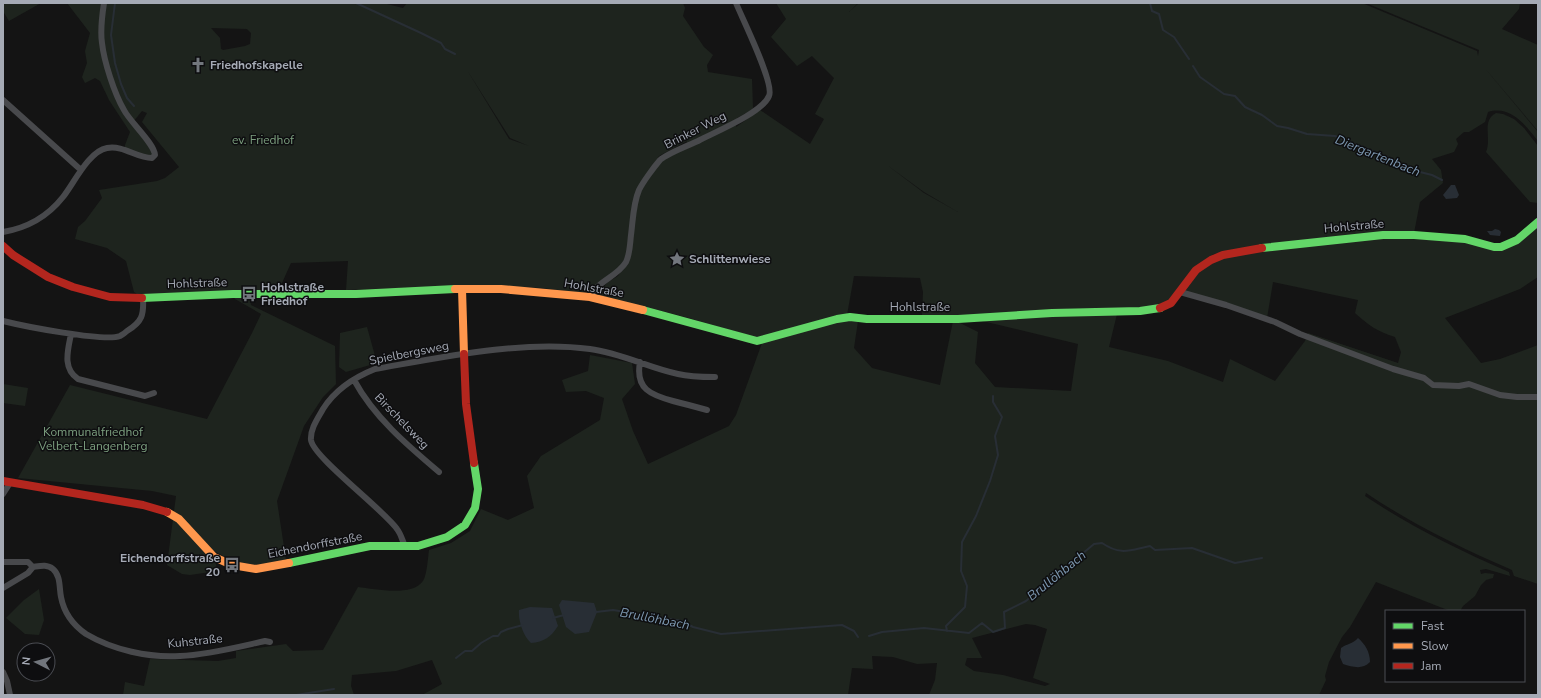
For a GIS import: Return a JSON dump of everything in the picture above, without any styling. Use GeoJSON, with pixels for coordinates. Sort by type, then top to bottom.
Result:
{"type":"FeatureCollection","features":[{"type":"Feature","properties":{"kind":"street"},"geometry":{"type":"LineString","coordinates":[[3,232],[23,227],[46,214],[63,197],[81,170],[98,153],[106,148],[125,149],[147,158],[152,158],[154,155],[152,146],[124,110],[117,97],[102,42],[101,23],[104,3]]}},
{"type":"Feature","properties":{"kind":"street","name":"Brinker Weg"},"geometry":{"type":"LineString","coordinates":[[590,298],[592,292],[615,274],[626,261],[629,250],[634,208],[639,190],[661,159],[744,117],[763,104],[770,96],[770,85],[763,65],[736,3]]}},
{"type":"Feature","properties":{"kind":"street"},"geometry":{"type":"LineString","coordinates":[[3,100],[81,170]]}},
{"type":"Feature","properties":{"kind":"street","name":"Hohlstraße"},"geometry":{"type":"LineString","coordinates":[[3,246],[13,256],[48,277],[73,287],[110,297],[143,298],[233,294],[356,294],[462,289],[501,289],[590,298],[638,309],[757,342],[837,319],[850,317],[867,319],[958,319],[1052,313],[1140,311],[1158,309],[1171,303],[1196,270],[1210,260],[1223,255],[1293,244],[1391,235],[1465,239],[1494,247],[1501,247],[1508,246],[1517,240],[1538,222]]}},
{"type":"Feature","properties":{"kind":"street","name":"Eichendorffstraße"},"geometry":{"type":"LineString","coordinates":[[3,494],[6,482],[143,505],[165,511],[179,519],[214,557],[232,565],[256,569],[370,546],[418,546],[446,537],[465,525],[475,508],[478,489],[468,424],[462,289]]}},
{"type":"Feature","properties":{"kind":"street"},"geometry":{"type":"LineString","coordinates":[[1180,292],[1226,305],[1275,322],[1300,334],[1393,369],[1424,378],[1433,385],[1459,386],[1469,384],[1500,395],[1538,397]]}},
{"type":"Feature","properties":{"kind":"street"},"geometry":{"type":"LineString","coordinates":[[3,321],[71,334],[119,337],[134,327],[142,318],[144,309],[143,298]]}},
{"type":"Feature","properties":{"kind":"street"},"geometry":{"type":"LineString","coordinates":[[71,334],[67,365],[74,376],[78,379],[145,396],[154,393]]}},
{"type":"Feature","properties":{"kind":"street","name":"Spielbergsweg"},"geometry":{"type":"LineString","coordinates":[[405,546],[397,528],[329,464],[313,446],[311,441],[311,433],[326,405],[341,388],[364,373],[375,369],[464,354],[526,348],[567,347],[593,350],[622,356],[679,374],[698,377],[715,377]]}},
{"type":"Feature","properties":{"kind":"street"},"geometry":{"type":"LineString","coordinates":[[640,362],[639,376],[647,391],[658,396],[707,410]]}},
{"type":"Feature","properties":{"kind":"street","name":"Birschelsweg"},"geometry":{"type":"LineString","coordinates":[[354,380],[367,402],[379,416],[416,453],[439,472]]}},
{"type":"Feature","properties":{"kind":"street","name":"Kuhstraße"},"geometry":{"type":"LineString","coordinates":[[3,562],[28,562],[33,567],[45,565],[52,568],[58,575],[61,599],[73,624],[86,634],[116,647],[139,653],[180,656],[264,641],[270,642]]}},
{"type":"Feature","properties":{"kind":"street"},"geometry":{"type":"LineString","coordinates":[[3,588],[28,573],[33,567]]}},
{"type":"Feature","properties":{"kind":"street"},"geometry":{"type":"LineString","coordinates":[[3,672],[7,681],[10,695]]}},
{"type":"Feature","properties":{"kind":"green space"},"geometry":{"type":"Polygon","coordinates":[[[3,3],[41,3],[9,21],[3,11],[3,3]]]}},
{"type":"Feature","properties":{"kind":"green space"},"geometry":{"type":"Polygon","coordinates":[[[67,3],[383,3],[403,8],[407,3],[683,3],[685,8],[683,16],[704,47],[713,55],[707,65],[708,72],[752,79],[753,108],[737,118],[736,127],[760,110],[810,144],[824,119],[815,114],[834,78],[812,56],[797,66],[771,37],[786,19],[776,3],[858,3],[849,12],[859,3],[1362,3],[1477,51],[1478,56],[1479,50],[1366,3],[1520,3],[1519,9],[1502,29],[1538,45],[1538,131],[1483,66],[1538,132],[1538,141],[1523,123],[1511,114],[1504,111],[1488,112],[1485,122],[1469,132],[1464,132],[1456,139],[1458,144],[1454,152],[1432,159],[1441,170],[1443,183],[1420,202],[1414,233],[1282,243],[1214,254],[1195,268],[1171,299],[1150,309],[1082,308],[957,316],[922,316],[923,292],[920,278],[854,276],[847,315],[858,321],[854,348],[872,368],[940,385],[953,321],[978,332],[975,363],[995,387],[1071,391],[1078,344],[978,320],[1117,314],[1109,347],[1168,361],[1223,382],[1230,359],[1275,381],[1305,341],[1308,333],[1398,363],[1401,352],[1395,337],[1374,328],[1355,313],[1358,300],[1273,282],[1267,318],[1183,291],[1198,271],[1224,256],[1360,238],[1451,240],[1498,249],[1538,225],[1538,277],[1520,289],[1445,318],[1481,363],[1500,359],[1538,345],[1538,584],[1514,576],[1512,570],[1437,535],[1366,493],[1365,496],[1399,517],[1471,555],[1509,572],[1510,576],[1486,569],[1480,570],[1481,574],[1494,574],[1493,578],[1486,580],[1481,585],[1475,596],[1461,610],[1448,610],[1376,582],[1350,627],[1342,637],[1329,662],[1325,676],[1326,680],[1319,695],[929,695],[935,680],[937,663],[917,664],[893,657],[872,656],[873,669],[852,668],[848,695],[422,695],[442,684],[432,660],[396,671],[352,675],[351,686],[354,695],[123,695],[125,682],[144,686],[150,659],[218,661],[236,658],[236,651],[286,644],[293,651],[323,650],[358,587],[393,591],[411,589],[418,586],[424,578],[429,550],[451,543],[470,531],[481,509],[508,520],[534,508],[527,476],[541,456],[600,420],[604,398],[586,391],[566,392],[562,380],[588,371],[590,355],[632,363],[635,384],[622,399],[633,431],[648,464],[729,426],[736,415],[762,343],[753,337],[742,333],[660,310],[599,296],[597,294],[608,282],[618,276],[627,262],[640,192],[661,161],[686,148],[687,141],[659,156],[638,189],[625,260],[615,272],[583,293],[542,288],[479,285],[346,290],[348,261],[291,263],[277,294],[249,294],[251,305],[335,346],[336,384],[323,397],[304,426],[277,501],[286,560],[256,565],[232,561],[214,551],[217,571],[190,575],[182,574],[167,565],[176,496],[152,491],[18,478],[70,385],[207,419],[261,314],[235,299],[233,294],[143,298],[134,292],[126,261],[107,248],[75,239],[78,227],[85,221],[102,198],[99,190],[157,181],[165,178],[179,167],[142,122],[147,113],[142,111],[133,122],[152,146],[152,158],[125,149],[130,132],[109,100],[100,81],[95,78],[85,83],[82,77],[87,63],[85,51],[90,33],[67,3]],[[211,28],[220,38],[221,49],[223,50],[250,44],[251,33],[247,29],[211,28]],[[467,70],[509,139],[529,146],[510,138],[467,70]],[[887,165],[924,193],[958,212],[924,192],[887,165]],[[1026,624],[972,638],[982,658],[967,658],[965,665],[974,671],[1003,675],[1045,686],[1050,684],[1033,678],[1047,629],[1026,624]]]}},
{"type":"Feature","properties":{"kind":"green space"},"geometry":{"type":"Polygon","coordinates":[[[1496,113],[1503,114],[1514,119],[1524,128],[1538,146],[1538,203],[1530,202],[1486,152],[1488,147],[1489,120],[1496,113]]]}},
{"type":"Feature","properties":{"kind":"green space"},"geometry":{"type":"Polygon","coordinates":[[[367,327],[377,363],[346,372],[339,367],[340,333],[367,327]]]}},
{"type":"Feature","properties":{"kind":"green space"},"geometry":{"type":"Polygon","coordinates":[[[3,384],[28,388],[25,406],[3,403],[3,384]]]}},
{"type":"Feature","properties":{"kind":"green space"},"geometry":{"type":"Polygon","coordinates":[[[39,589],[44,620],[39,635],[25,634],[6,618],[24,600],[39,589]]]}},
{"type":"Feature","properties":{"kind":"shaded area"},"geometry":{"type":"Polygon","coordinates":[[[1451,185],[1455,185],[1459,195],[1457,198],[1446,199],[1443,195],[1451,185]]]}},
{"type":"Feature","properties":{"kind":"shaded area"},"geometry":{"type":"Polygon","coordinates":[[[1495,229],[1501,232],[1500,236],[1490,235],[1487,231],[1492,231],[1495,229]]]}},
{"type":"Feature","properties":{"kind":"shaded area"},"geometry":{"type":"Polygon","coordinates":[[[562,600],[594,603],[597,612],[589,632],[575,634],[566,627],[559,605],[562,600]]]}},
{"type":"Feature","properties":{"kind":"shaded area"},"geometry":{"type":"Polygon","coordinates":[[[530,607],[552,608],[558,626],[547,638],[531,643],[523,632],[519,614],[519,610],[530,607]]]}},
{"type":"Feature","properties":{"kind":"shaded area"},"geometry":{"type":"Polygon","coordinates":[[[1358,638],[1367,648],[1370,662],[1361,667],[1343,664],[1340,657],[1341,648],[1354,642],[1358,638]]]}},
{"type":"Feature","properties":{"kind":"waterway"},"geometry":{"type":"LineString","coordinates":[[115,3],[111,35],[115,63],[127,98],[134,106]]}},
{"type":"Feature","properties":{"kind":"waterway"},"geometry":{"type":"LineString","coordinates":[[356,3],[441,43],[445,49],[455,54]]}},
{"type":"Feature","properties":{"kind":"waterway","name":"Diergartenbach"},"geometry":{"type":"LineString","coordinates":[[1150,3],[1152,11],[1159,14],[1163,30],[1174,37],[1189,59]]}},
{"type":"Feature","properties":{"kind":"waterway","name":"Diergartenbach"},"geometry":{"type":"LineString","coordinates":[[1193,66],[1200,77],[1224,94],[1235,96],[1245,107],[1262,115],[1277,126],[1307,134],[1335,136],[1395,160],[1400,167],[1432,175],[1442,180]]}},
{"type":"Feature","properties":{"kind":"waterway"},"geometry":{"type":"LineString","coordinates":[[947,631],[946,626],[965,607],[967,586],[961,571],[962,542],[976,516],[990,481],[998,455],[995,436],[1002,417],[993,402],[993,396]]}},
{"type":"Feature","properties":{"kind":"waterway","name":"Brullöhbach"},"geometry":{"type":"LineString","coordinates":[[869,636],[882,632],[924,628],[969,633],[982,623],[993,632],[1005,628],[1004,612],[1026,601],[1094,544],[1102,543],[1120,551],[1150,546],[1155,550],[1192,548],[1235,563],[1262,558]]}},
{"type":"Feature","properties":{"kind":"waterway","name":"Brullöhbach"},"geometry":{"type":"LineString","coordinates":[[596,612],[613,610],[682,621],[693,627],[721,634],[842,625],[854,631],[858,637]]}},
{"type":"Feature","properties":{"kind":"waterway","name":"Brullöhbach"},"geometry":{"type":"LineString","coordinates":[[553,618],[564,615]]}},
{"type":"Feature","properties":{"kind":"waterway","name":"Brullöhbach"},"geometry":{"type":"LineString","coordinates":[[456,658],[465,651],[472,651],[481,643],[493,636],[498,636],[501,632],[523,625]]}},
{"type":"Feature","properties":{"kind":"waterway","name":"Brullöhbach"},"geometry":{"type":"LineString","coordinates":[[296,695],[334,689]]}},
{"type":"Feature","properties":{"kind":"traffic: fast"},"geometry":{"type":"LineString","coordinates":[[1262,248],[1383,235],[1414,235],[1465,239],[1494,247],[1501,247],[1517,240],[1538,222]]}},
{"type":"Feature","properties":{"kind":"traffic: fast"},"geometry":{"type":"LineString","coordinates":[[142,298],[233,294],[356,294],[455,289]]}},
{"type":"Feature","properties":{"kind":"traffic: fast"},"geometry":{"type":"LineString","coordinates":[[643,310],[757,341],[837,319],[850,317],[867,319],[958,319],[1052,313],[1140,311],[1160,308]]}},
{"type":"Feature","properties":{"kind":"traffic: fast"},"geometry":{"type":"LineString","coordinates":[[289,563],[370,546],[418,546],[447,537],[465,525],[475,508],[478,489],[474,463]]}},
{"type":"Feature","properties":{"kind":"traffic: slow"},"geometry":{"type":"LineString","coordinates":[[455,289],[501,289],[590,297],[643,310]]}},
{"type":"Feature","properties":{"kind":"traffic: slow"},"geometry":{"type":"LineString","coordinates":[[462,289],[464,354]]}},
{"type":"Feature","properties":{"kind":"traffic: slow"},"geometry":{"type":"LineString","coordinates":[[167,512],[179,519],[214,557],[232,565],[256,569],[289,563]]}},
{"type":"Feature","properties":{"kind":"traffic: jam"},"geometry":{"type":"LineString","coordinates":[[3,246],[13,255],[48,277],[73,287],[110,297],[142,298]]}},
{"type":"Feature","properties":{"kind":"traffic: jam"},"geometry":{"type":"LineString","coordinates":[[1160,308],[1171,303],[1196,270],[1211,260],[1223,255],[1262,248]]}},
{"type":"Feature","properties":{"kind":"traffic: jam"},"geometry":{"type":"LineString","coordinates":[[464,354],[466,404],[474,463]]}},
{"type":"Feature","properties":{"kind":"traffic: jam"},"geometry":{"type":"LineString","coordinates":[[3,481],[143,505],[167,512]]}},
{"type":"Feature","properties":{"kind":"place","name":"Friedhofskapelle"},"geometry":{"type":"Point","coordinates":[198,65]}},
{"type":"Feature","properties":{"kind":"place","name":"Schlittenwiese"},"geometry":{"type":"Point","coordinates":[677,259]}},
{"type":"Feature","properties":{"kind":"place","name":"Hohlstraße Friedhof"},"geometry":{"type":"Point","coordinates":[249,294]}},
{"type":"Feature","properties":{"kind":"place","name":"Eichendorffstraße 20"},"geometry":{"type":"Point","coordinates":[232,565]}},
{"type":"Feature","properties":{"kind":"park label","name":"ev. Friedhof"},"geometry":{"type":"Point","coordinates":[263,140]}},
{"type":"Feature","properties":{"kind":"park label","name":"Kommunalfriedhof Velbert-Langenberg"},"geometry":{"type":"Point","coordinates":[93,439]}}]}
